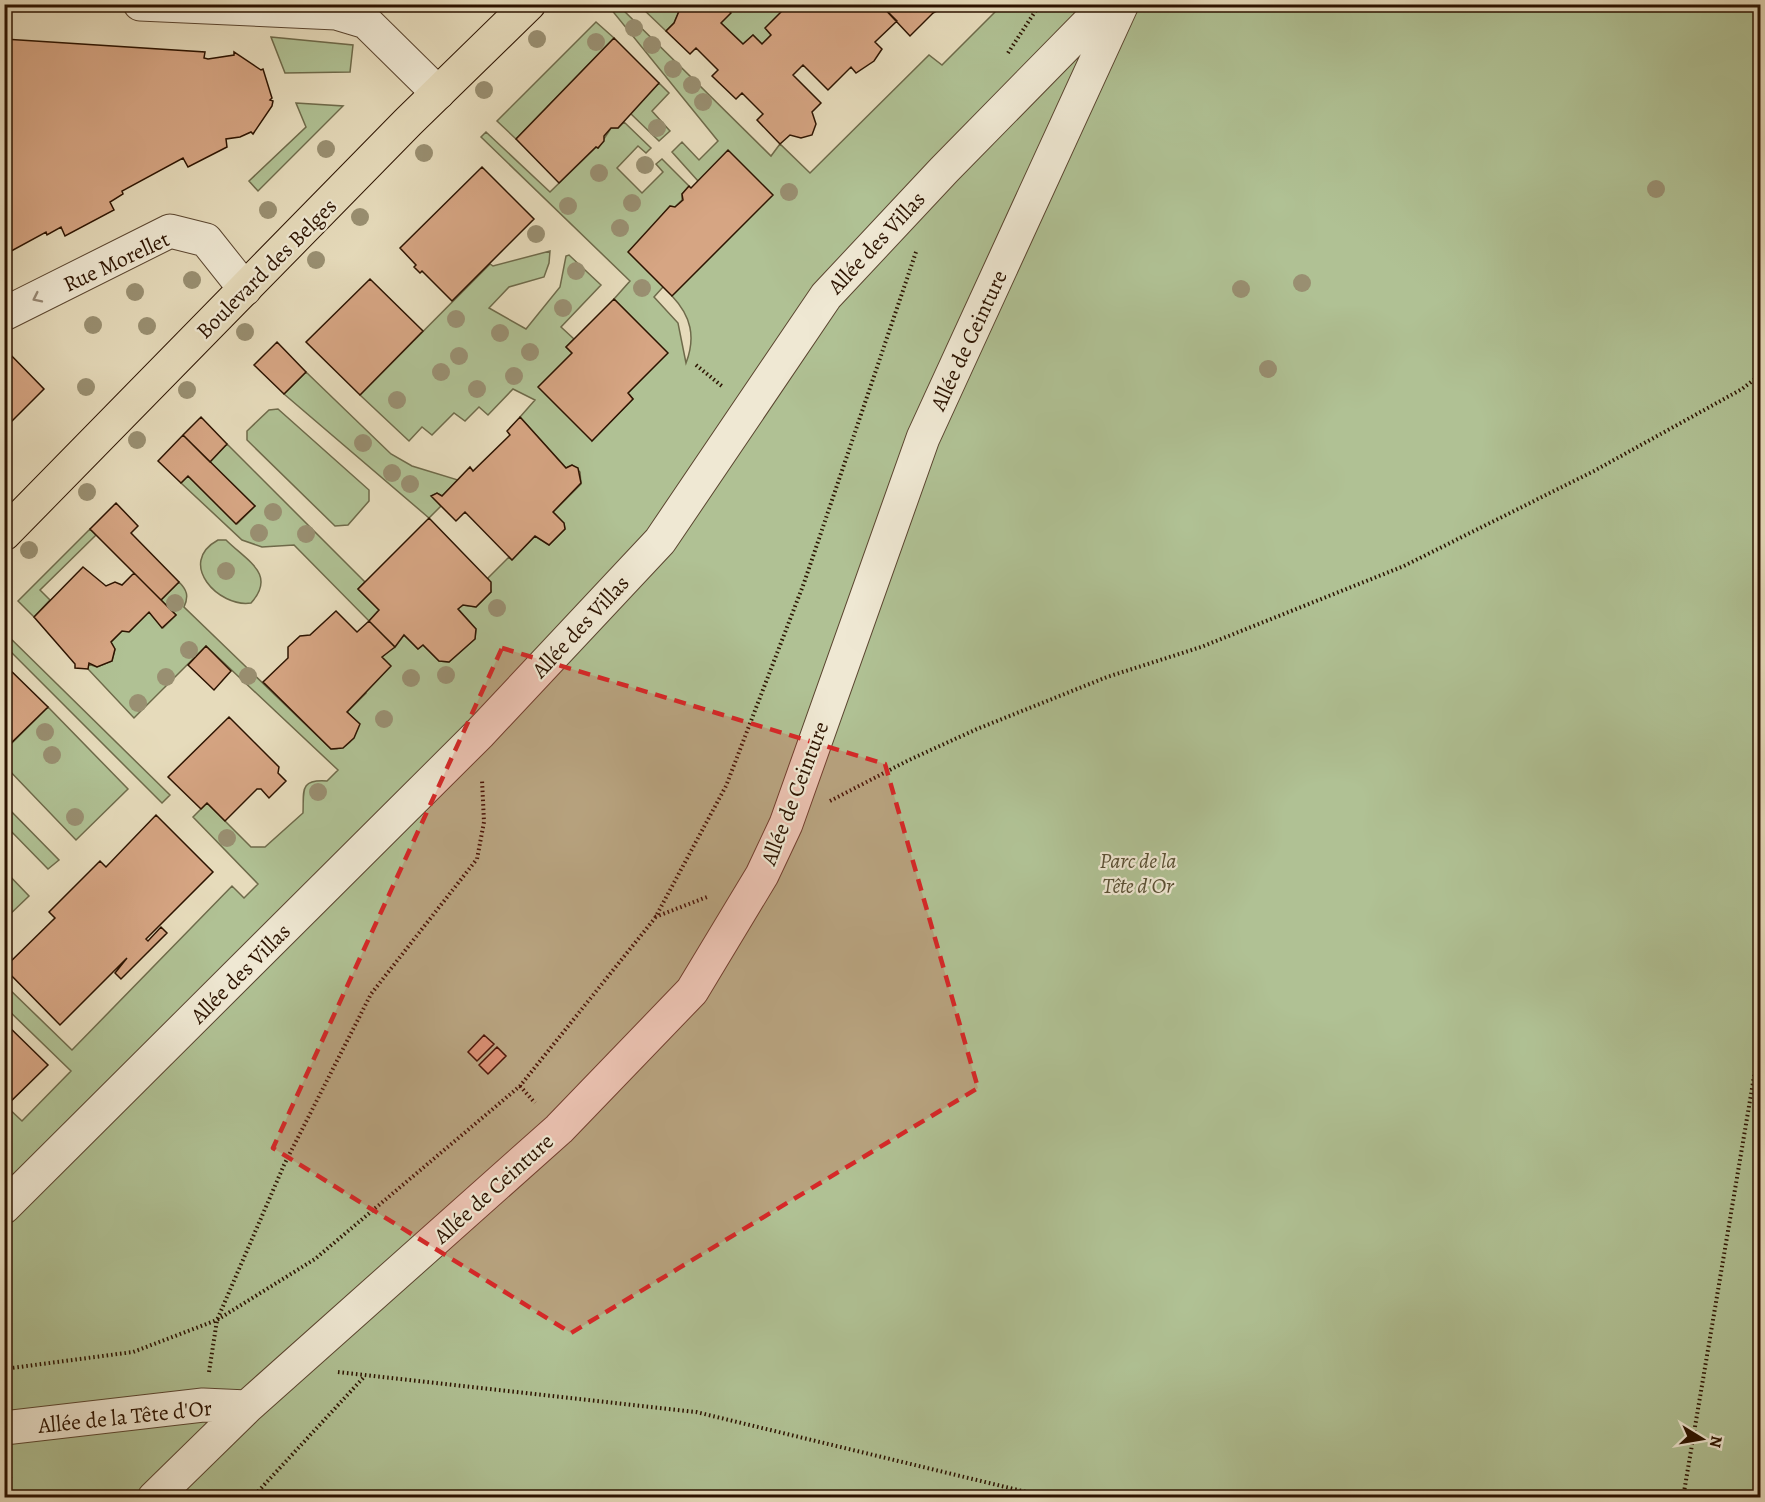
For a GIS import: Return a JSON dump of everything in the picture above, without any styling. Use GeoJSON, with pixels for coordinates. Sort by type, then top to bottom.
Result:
{"type":"FeatureCollection","features":[{"type":"Feature","properties":{"kind":"main road","name":"Boulevard des Belges"},"geometry":{"type":"LineString","coordinates":[[4,534],[438,93],[529,4]]}},
{"type":"Feature","properties":{"kind":"street"},"geometry":{"type":"LineString","coordinates":[[140,4],[337,9],[366,22],[438,93]]}},
{"type":"Feature","properties":{"kind":"street","name":"Allée des Villas"},"geometry":{"type":"LineString","coordinates":[[4,1207],[480,733],[660,541],[826,296],[944,170],[1107,4]]}},
{"type":"Feature","properties":{"kind":"street","name":"Allée de Ceinture"},"geometry":{"type":"LineString","coordinates":[[154,1497],[247,1407],[559,1130],[693,991],[762,875],[786,824],[923,438],[1122,4]]}},
{"type":"Feature","properties":{"kind":"street","name":"Rue Morellet"},"geometry":{"type":"LineString","coordinates":[[4,314],[170,231],[206,240],[245,288]]}},
{"type":"Feature","properties":{"kind":"street","name":"Allée de la Tête d'Or"},"geometry":{"type":"LineString","coordinates":[[4,1428],[203,1405],[247,1407]]}},
{"type":"Feature","properties":{"kind":"path"},"geometry":{"type":"LineString","coordinates":[[1007,54],[1040,4]]}},
{"type":"Feature","properties":{"kind":"path"},"geometry":{"type":"LineString","coordinates":[[4,1369],[133,1352],[217,1320],[315,1259],[520,1086],[655,918],[726,786],[804,583],[917,248]]}},
{"type":"Feature","properties":{"kind":"path"},"geometry":{"type":"LineString","coordinates":[[786,824],[909,760],[977,729],[1107,677],[1201,647],[1404,566],[1594,471],[1742,389],[1761,375]]}},
{"type":"Feature","properties":{"kind":"path"},"geometry":{"type":"LineString","coordinates":[[203,1405],[217,1320],[284,1165],[371,994],[477,859],[484,822],[480,733]]}},
{"type":"Feature","properties":{"kind":"path"},"geometry":{"type":"LineString","coordinates":[[1683,1497],[1759,1068],[1761,1041]]}},
{"type":"Feature","properties":{"kind":"path"},"geometry":{"type":"LineString","coordinates":[[295,1365],[365,1376],[696,1412],[1051,1497]]}},
{"type":"Feature","properties":{"kind":"path"},"geometry":{"type":"LineString","coordinates":[[252,1497],[365,1376]]}},
{"type":"Feature","properties":{"kind":"path"},"geometry":{"type":"LineString","coordinates":[[4,1472],[11,1479]]}},
{"type":"Feature","properties":{"kind":"highlighted area"},"geometry":{"type":"Polygon","coordinates":[[[502,648],[885,764],[978,1088],[571,1333],[273,1148],[502,648]]]}},
{"type":"Feature","properties":{"kind":"green space","name":"Parc de la Tête d'Or"},"geometry":{"type":"Polygon","coordinates":[[[618,5],[771,156],[780,144],[810,173],[929,55],[942,65],[1002,5],[1760,5],[1760,1497],[5,1497],[5,1105],[22,1121],[71,1071],[5,1007],[4,984],[72,1050],[232,886],[244,898],[258,884],[193,817],[207,803],[251,847],[265,847],[303,813],[307,784],[327,781],[338,770],[206,646],[134,718],[88,669],[88,664],[97,667],[112,661],[115,649],[111,642],[122,631],[130,631],[149,612],[163,628],[176,615],[161,600],[179,582],[186,593],[184,607],[331,749],[337,749],[352,739],[359,724],[347,712],[366,693],[382,657],[404,635],[418,649],[423,645],[439,661],[449,662],[475,639],[476,629],[458,609],[463,605],[476,607],[491,592],[488,578],[509,557],[512,560],[535,536],[549,545],[565,529],[564,523],[553,512],[581,484],[580,472],[572,465],[566,468],[520,417],[535,400],[513,389],[488,415],[479,407],[465,421],[454,413],[432,435],[422,427],[409,441],[360,395],[490,264],[493,266],[550,251],[544,277],[509,287],[489,308],[526,329],[560,287],[566,256],[569,255],[601,285],[561,327],[574,339],[566,347],[572,353],[592,441],[633,399],[628,393],[667,353],[614,299],[630,281],[481,137],[486,132],[550,192],[596,147],[598,148],[611,128],[618,128],[624,122],[651,148],[646,153],[638,146],[617,168],[642,193],[663,172],[656,164],[662,159],[689,186],[682,194],[682,200],[675,207],[670,206],[663,214],[663,287],[654,297],[678,323],[686,363],[691,344],[690,327],[684,311],[672,296],[698,181],[672,152],[682,142],[699,160],[718,141],[610,8],[618,5]]]}},
{"type":"Feature","properties":{"kind":"green space"},"geometry":{"type":"Polygon","coordinates":[[[643,5],[682,5],[674,23],[666,31],[643,9],[643,5]]]}},
{"type":"Feature","properties":{"kind":"green space"},"geometry":{"type":"Polygon","coordinates":[[[723,5],[789,5],[771,35],[762,44],[753,35],[743,44],[721,23],[723,5]]]}},
{"type":"Feature","properties":{"kind":"green space"},"geometry":{"type":"Polygon","coordinates":[[[596,22],[614,38],[516,139],[497,121],[596,22]]]}},
{"type":"Feature","properties":{"kind":"green space"},"geometry":{"type":"Polygon","coordinates":[[[271,37],[353,45],[350,72],[285,73],[271,37]]]}},
{"type":"Feature","properties":{"kind":"green space"},"geometry":{"type":"Polygon","coordinates":[[[659,83],[669,93],[652,111],[670,131],[659,141],[630,113],[659,83]]]}},
{"type":"Feature","properties":{"kind":"green space"},"geometry":{"type":"Polygon","coordinates":[[[296,103],[343,106],[258,191],[249,181],[306,127],[296,103]]]}},
{"type":"Feature","properties":{"kind":"green space"},"geometry":{"type":"Polygon","coordinates":[[[306,372],[391,454],[412,466],[458,480],[442,496],[437,493],[432,496],[441,506],[429,518],[284,394],[306,372]]]}},
{"type":"Feature","properties":{"kind":"green space"},"geometry":{"type":"Polygon","coordinates":[[[278,409],[369,490],[369,501],[348,525],[335,526],[247,440],[247,431],[269,410],[278,409]]]}},
{"type":"Feature","properties":{"kind":"green space"},"geometry":{"type":"Polygon","coordinates":[[[227,444],[365,582],[358,589],[379,610],[369,621],[294,545],[262,547],[242,540],[181,483],[188,476],[237,524],[255,506],[210,462],[227,444]]]}},
{"type":"Feature","properties":{"kind":"green space"},"geometry":{"type":"Polygon","coordinates":[[[90,529],[96,535],[40,590],[50,600],[34,617],[18,601],[90,529]]]}},
{"type":"Feature","properties":{"kind":"green space"},"geometry":{"type":"Polygon","coordinates":[[[218,540],[226,540],[256,568],[261,584],[251,603],[239,603],[226,598],[207,582],[202,571],[201,560],[206,550],[218,540]]]}},
{"type":"Feature","properties":{"kind":"green space"},"geometry":{"type":"Polygon","coordinates":[[[4,632],[170,795],[162,803],[5,646],[4,632]]]}},
{"type":"Feature","properties":{"kind":"green space"},"geometry":{"type":"Polygon","coordinates":[[[48,707],[128,789],[76,840],[5,766],[5,750],[48,707]]]}},
{"type":"Feature","properties":{"kind":"green space"},"geometry":{"type":"Polygon","coordinates":[[[4,804],[59,860],[48,869],[5,825],[4,804]]]}},
{"type":"Feature","properties":{"kind":"green space"},"geometry":{"type":"Polygon","coordinates":[[[5,871],[29,896],[5,919],[5,871]]]}},
{"type":"Feature","properties":{"kind":"building"},"geometry":{"type":"Polygon","coordinates":[[[682,4],[723,4],[731,13],[721,23],[743,44],[753,35],[762,44],[771,35],[765,28],[789,4],[880,4],[897,21],[875,42],[882,49],[874,61],[856,73],[851,67],[828,90],[803,65],[793,75],[821,103],[812,112],[816,124],[812,135],[801,138],[790,135],[780,144],[757,120],[763,114],[742,93],[736,99],[712,76],[718,70],[696,48],[690,54],[666,31],[674,23],[682,4]]]}},
{"type":"Feature","properties":{"kind":"building"},"geometry":{"type":"Polygon","coordinates":[[[880,4],[950,4],[933,13],[910,36],[880,4]]]}},
{"type":"Feature","properties":{"kind":"building"},"geometry":{"type":"Polygon","coordinates":[[[614,38],[659,83],[618,128],[611,128],[598,148],[596,147],[559,183],[516,139],[614,38]]]}},
{"type":"Feature","properties":{"kind":"building"},"geometry":{"type":"Polygon","coordinates":[[[4,39],[205,52],[204,58],[208,59],[234,55],[234,52],[261,70],[263,69],[272,98],[270,100],[273,101],[272,106],[253,134],[251,132],[240,137],[226,139],[227,147],[188,167],[183,158],[122,191],[123,194],[110,202],[114,210],[65,236],[61,227],[47,235],[46,232],[4,255],[4,39]]]}},
{"type":"Feature","properties":{"kind":"building"},"geometry":{"type":"Polygon","coordinates":[[[728,150],[773,195],[672,296],[628,252],[670,206],[675,207],[683,200],[682,194],[689,186],[691,188],[728,150]]]}},
{"type":"Feature","properties":{"kind":"building"},"geometry":{"type":"Polygon","coordinates":[[[482,167],[534,219],[452,301],[422,271],[420,273],[414,267],[416,265],[400,248],[482,167]]]}},
{"type":"Feature","properties":{"kind":"building"},"geometry":{"type":"Polygon","coordinates":[[[370,279],[423,331],[360,395],[306,342],[370,279]]]}},
{"type":"Feature","properties":{"kind":"building"},"geometry":{"type":"Polygon","coordinates":[[[614,299],[668,353],[628,393],[633,399],[592,441],[538,387],[572,353],[566,347],[614,299]]]}},
{"type":"Feature","properties":{"kind":"building"},"geometry":{"type":"Polygon","coordinates":[[[277,342],[306,372],[284,394],[254,365],[277,342]]]}},
{"type":"Feature","properties":{"kind":"building"},"geometry":{"type":"Polygon","coordinates":[[[4,349],[44,389],[4,429],[4,349]]]}},
{"type":"Feature","properties":{"kind":"building"},"geometry":{"type":"Polygon","coordinates":[[[201,417],[227,444],[210,462],[183,435],[201,417]]]}},
{"type":"Feature","properties":{"kind":"building"},"geometry":{"type":"Polygon","coordinates":[[[520,417],[566,468],[572,465],[578,468],[581,483],[553,512],[564,523],[565,529],[549,545],[535,536],[512,560],[465,512],[456,521],[431,496],[437,493],[442,496],[470,467],[473,471],[510,435],[507,431],[520,417]]]}},
{"type":"Feature","properties":{"kind":"building"},"geometry":{"type":"Polygon","coordinates":[[[183,435],[255,506],[236,524],[188,476],[181,483],[158,461],[183,435]]]}},
{"type":"Feature","properties":{"kind":"building"},"geometry":{"type":"Polygon","coordinates":[[[116,503],[138,526],[131,533],[179,582],[161,600],[90,529],[116,503]]]}},
{"type":"Feature","properties":{"kind":"building"},"geometry":{"type":"Polygon","coordinates":[[[429,518],[491,582],[491,592],[476,607],[463,605],[458,609],[476,629],[475,639],[449,662],[439,661],[423,645],[418,649],[404,635],[395,647],[369,621],[379,610],[358,589],[429,518]]]}},
{"type":"Feature","properties":{"kind":"building"},"geometry":{"type":"Polygon","coordinates":[[[83,567],[106,586],[115,582],[122,585],[134,573],[176,615],[162,628],[149,612],[129,632],[122,631],[111,642],[115,649],[112,661],[97,667],[89,663],[88,669],[75,668],[75,664],[34,617],[83,567]]]}},
{"type":"Feature","properties":{"kind":"building"},"geometry":{"type":"Polygon","coordinates":[[[336,611],[357,632],[369,621],[395,647],[382,657],[391,666],[347,712],[360,724],[354,738],[343,748],[331,749],[263,682],[288,658],[288,647],[300,636],[310,635],[336,611]]]}},
{"type":"Feature","properties":{"kind":"building"},"geometry":{"type":"Polygon","coordinates":[[[206,646],[231,671],[214,690],[188,665],[206,646]]]}},
{"type":"Feature","properties":{"kind":"building"},"geometry":{"type":"Polygon","coordinates":[[[4,664],[48,707],[4,750],[4,664]]]}},
{"type":"Feature","properties":{"kind":"building"},"geometry":{"type":"Polygon","coordinates":[[[229,717],[279,767],[278,773],[286,781],[269,798],[261,789],[257,789],[225,821],[207,803],[201,809],[168,777],[229,717]]]}},
{"type":"Feature","properties":{"kind":"building"},"geometry":{"type":"Polygon","coordinates":[[[156,815],[213,872],[146,939],[148,941],[161,927],[167,933],[121,979],[115,973],[127,958],[60,1025],[4,968],[55,918],[49,912],[100,861],[106,867],[156,815]]]}},
{"type":"Feature","properties":{"kind":"building"},"geometry":{"type":"Polygon","coordinates":[[[4,1022],[48,1065],[6,1106],[4,1105],[4,1022]]]}},
{"type":"Feature","properties":{"kind":"building"},"geometry":{"type":"Polygon","coordinates":[[[484,1035],[494,1044],[477,1061],[468,1052],[484,1035]]]}},
{"type":"Feature","properties":{"kind":"building"},"geometry":{"type":"Polygon","coordinates":[[[497,1047],[506,1056],[488,1074],[479,1065],[497,1047]]]}}]}
